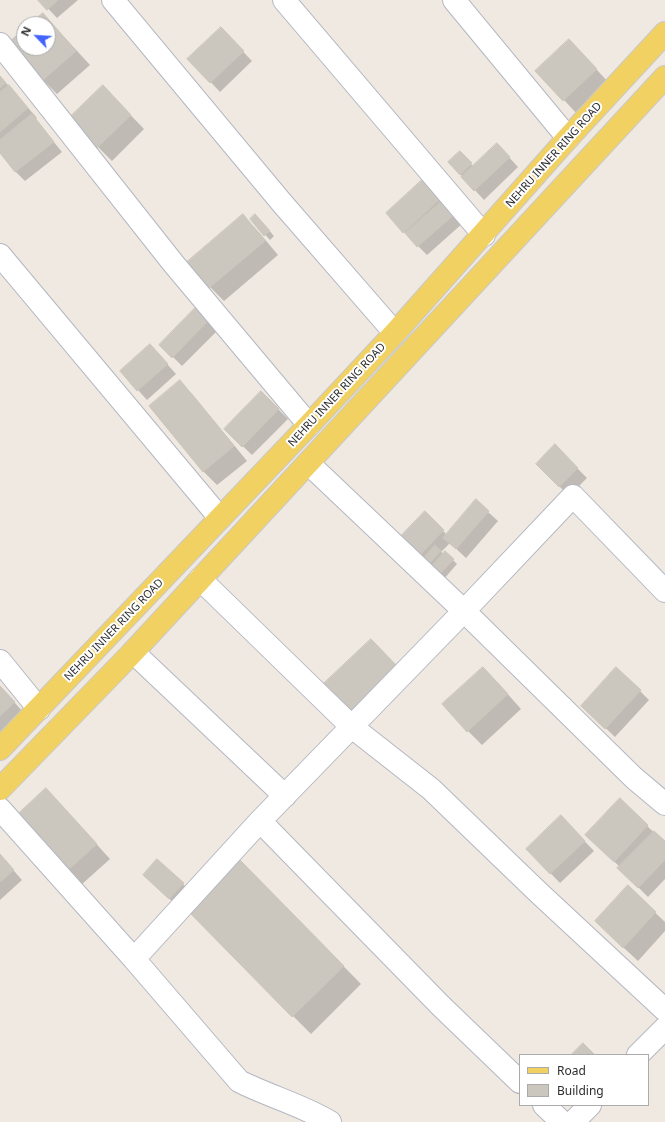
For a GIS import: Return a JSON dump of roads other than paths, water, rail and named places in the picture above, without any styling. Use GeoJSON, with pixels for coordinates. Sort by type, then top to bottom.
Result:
{"type":"FeatureCollection","features":[{"type":"Feature","properties":{"kind":"main road","name":"NEHRU INNER RING ROAD"},"geometry":{"type":"LineString","coordinates":[[0,749],[395,333],[568,138],[665,32]]}},
{"type":"Feature","properties":{"kind":"main road"},"geometry":{"type":"LineString","coordinates":[[0,789],[133,652],[665,77]]}},
{"type":"Feature","properties":{"kind":"street"},"geometry":{"type":"LineString","coordinates":[[114,0],[282,203],[395,333]]}},
{"type":"Feature","properties":{"kind":"street"},"geometry":{"type":"LineString","coordinates":[[284,0],[484,234]]}},
{"type":"Feature","properties":{"kind":"street"},"geometry":{"type":"LineString","coordinates":[[454,0],[568,138]]}},
{"type":"Feature","properties":{"kind":"street"},"geometry":{"type":"LineString","coordinates":[[0,44],[173,263],[309,425]]}},
{"type":"Feature","properties":{"kind":"street"},"geometry":{"type":"LineString","coordinates":[[0,255],[220,518]]}},
{"type":"Feature","properties":{"kind":"street"},"geometry":{"type":"LineString","coordinates":[[308,463],[464,611],[634,778],[665,804]]}},
{"type":"Feature","properties":{"kind":"street"},"geometry":{"type":"LineString","coordinates":[[134,959],[260,821],[464,611],[573,496],[665,591]]}},
{"type":"Feature","properties":{"kind":"street"},"geometry":{"type":"LineString","coordinates":[[200,579],[352,727],[431,789],[539,893],[665,1010]]}},
{"type":"Feature","properties":{"kind":"street"},"geometry":{"type":"LineString","coordinates":[[133,652],[285,796]]}},
{"type":"Feature","properties":{"kind":"street"},"geometry":{"type":"LineString","coordinates":[[0,661],[39,709]]}},
{"type":"Feature","properties":{"kind":"street"},"geometry":{"type":"LineString","coordinates":[[0,809],[134,959],[239,1081],[320,1116],[330,1122]]}},
{"type":"Feature","properties":{"kind":"street"},"geometry":{"type":"LineString","coordinates":[[260,821],[441,1006],[519,1081]]}},
{"type":"Feature","properties":{"kind":"street"},"geometry":{"type":"LineString","coordinates":[[639,1054],[665,1028]]}},
{"type":"Feature","properties":{"kind":"street"},"geometry":{"type":"LineString","coordinates":[[545,1106],[562,1122]]}},
{"type":"Feature","properties":{"kind":"street"},"geometry":{"type":"LineString","coordinates":[[573,1122],[589,1106]]}}]}
